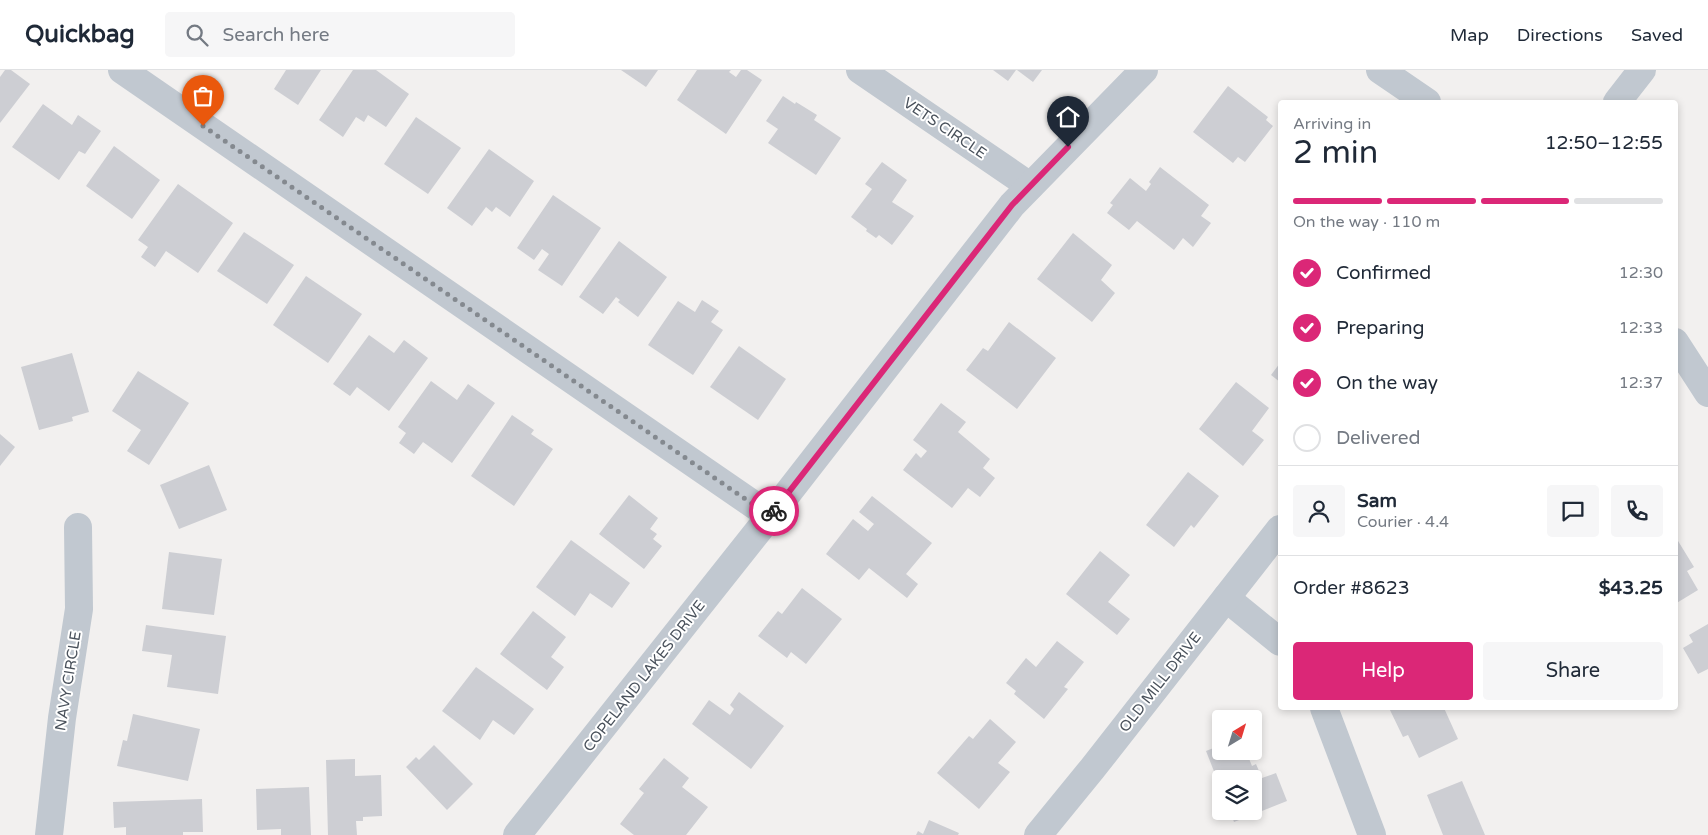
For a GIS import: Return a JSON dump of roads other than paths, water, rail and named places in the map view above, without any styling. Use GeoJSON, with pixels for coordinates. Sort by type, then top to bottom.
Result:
{"type":"FeatureCollection","features":[{"type":"Feature","properties":{"kind":"street"},"geometry":{"type":"LineString","coordinates":[[122,70],[770,516]]}},
{"type":"Feature","properties":{"kind":"street","name":"VETS CIRCLE"},"geometry":{"type":"LineString","coordinates":[[860,70],[1030,186]]}},
{"type":"Feature","properties":{"kind":"street","name":"COPELAND LAKES DRIVE"},"geometry":{"type":"LineString","coordinates":[[517,835],[770,516],[1006,213],[1144,70]]}},
{"type":"Feature","properties":{"kind":"street"},"geometry":{"type":"LineString","coordinates":[[1380,70],[1424,100]]}},
{"type":"Feature","properties":{"kind":"street"},"geometry":{"type":"LineString","coordinates":[[1619,100],[1642,70]]}},
{"type":"Feature","properties":{"kind":"street"},"geometry":{"type":"LineString","coordinates":[[1678,347],[1708,393]]}},
{"type":"Feature","properties":{"kind":"street","name":"NAVY CIRCLE"},"geometry":{"type":"LineString","coordinates":[[49,835],[62,718],[79,609],[78,527]]}},
{"type":"Feature","properties":{"kind":"street","name":"OLD MILL DRIVE"},"geometry":{"type":"LineString","coordinates":[[1038,835],[1278,531]]}},
{"type":"Feature","properties":{"kind":"street"},"geometry":{"type":"LineString","coordinates":[[1226,598],[1278,640]]}},
{"type":"Feature","properties":{"kind":"street"},"geometry":{"type":"LineString","coordinates":[[1325,710],[1372,835]]}}]}
